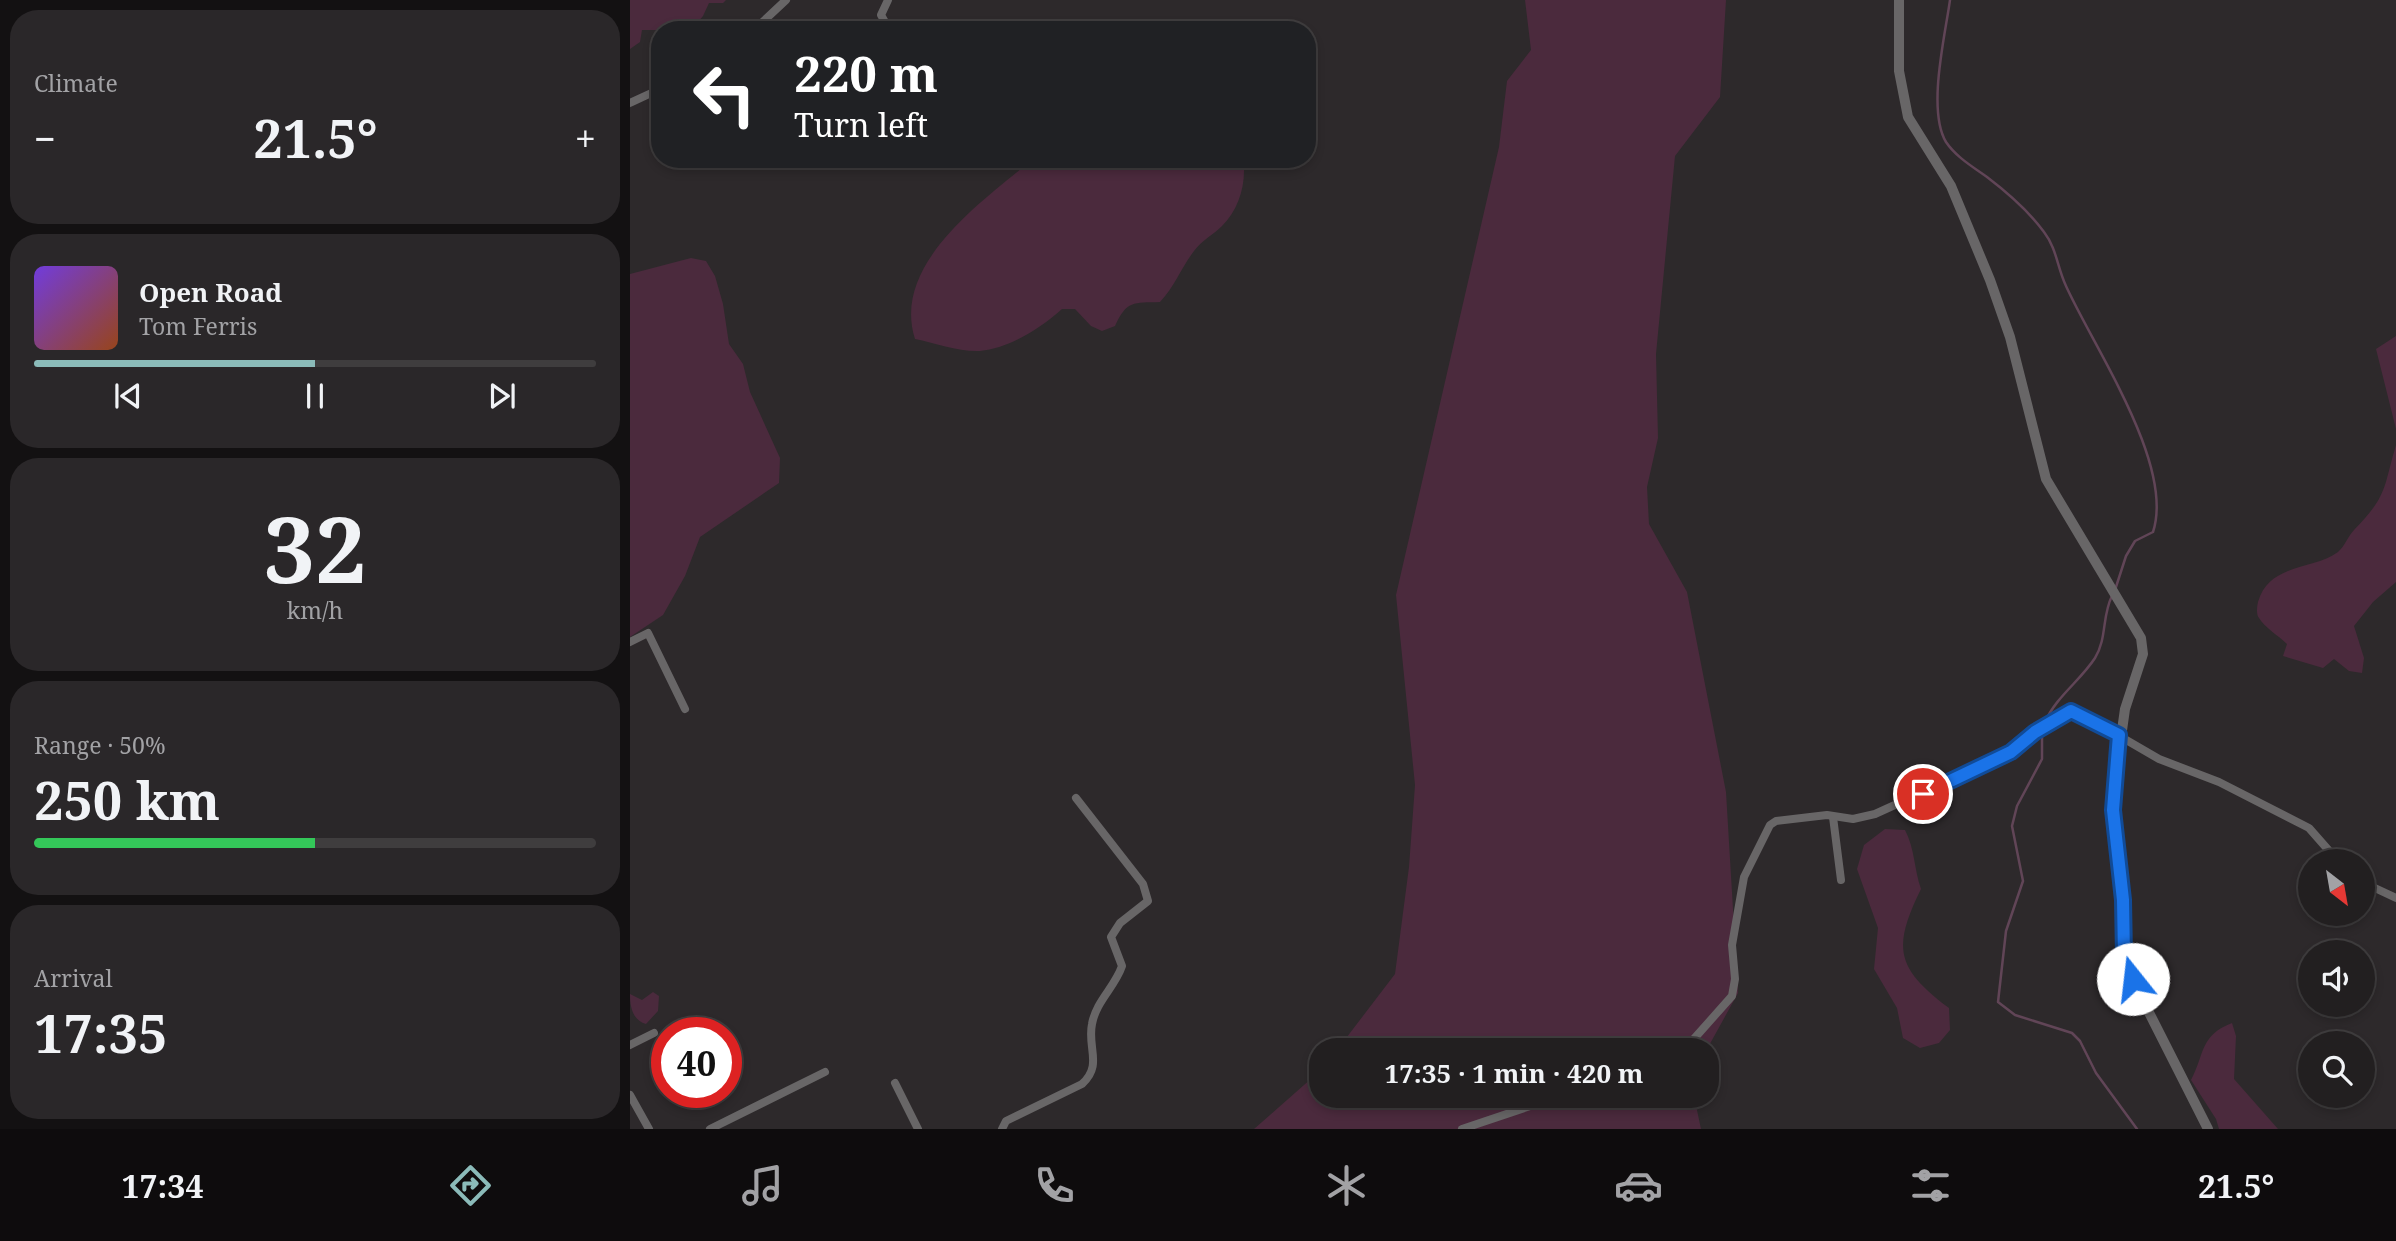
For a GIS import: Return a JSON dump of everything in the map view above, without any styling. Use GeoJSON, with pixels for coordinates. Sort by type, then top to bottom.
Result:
{"type":"FeatureCollection","features":[{"type":"Feature","properties":{"kind":"street"},"geometry":{"type":"LineString","coordinates":[[764,21],[786,0]]}},
{"type":"Feature","properties":{"kind":"street"},"geometry":{"type":"LineString","coordinates":[[884,21],[881,15],[888,0]]}},
{"type":"Feature","properties":{"kind":"street"},"geometry":{"type":"LineString","coordinates":[[1899,0],[1899,71],[1908,117],[1951,186],[1990,280],[2010,337],[2046,479],[2108,587],[2133,622],[2143,646],[2119,735],[2113,810],[2121,880],[2124,956],[2127,969],[2208,1129]]}},
{"type":"Feature","properties":{"kind":"street"},"geometry":{"type":"LineString","coordinates":[[630,103],[651,93]]}},
{"type":"Feature","properties":{"kind":"street"},"geometry":{"type":"LineString","coordinates":[[630,642],[648,633],[685,709]]}},
{"type":"Feature","properties":{"kind":"street"},"geometry":{"type":"LineString","coordinates":[[1695,1038],[1732,996],[1735,979],[1732,945],[1744,877],[1765,830],[1776,821],[1827,815],[1853,819],[1875,814],[1943,786],[2011,752],[2041,728],[2071,711],[2078,712],[2159,760],[2219,782],[2309,828],[2327,849]]}},
{"type":"Feature","properties":{"kind":"street"},"geometry":{"type":"LineString","coordinates":[[1002,1129],[1006,1121],[1082,1084],[1089,1077],[1096,1060],[1091,1045],[1092,1023],[1097,1007],[1122,966],[1111,937],[1120,923],[1148,901],[1143,884],[1076,798]]}},
{"type":"Feature","properties":{"kind":"street"},"geometry":{"type":"LineString","coordinates":[[1833,817],[1841,880]]}},
{"type":"Feature","properties":{"kind":"street"},"geometry":{"type":"LineString","coordinates":[[2375,888],[2396,898]]}},
{"type":"Feature","properties":{"kind":"street"},"geometry":{"type":"LineString","coordinates":[[630,1045],[651,1034]]}},
{"type":"Feature","properties":{"kind":"street"},"geometry":{"type":"LineString","coordinates":[[710,1129],[825,1072]]}},
{"type":"Feature","properties":{"kind":"street"},"geometry":{"type":"LineString","coordinates":[[895,1083],[918,1129]]}},
{"type":"Feature","properties":{"kind":"street"},"geometry":{"type":"LineString","coordinates":[[631,1100],[649,1129]]}},
{"type":"Feature","properties":{"kind":"street"},"geometry":{"type":"LineString","coordinates":[[1462,1129],[1519,1108]]}},
{"type":"Feature","properties":{"kind":"shaded area"},"geometry":{"type":"Polygon","coordinates":[[[630,0],[726,0],[723,3],[709,3],[699,21],[651,21],[651,30],[642,30],[640,42],[630,49],[630,0]]]}},
{"type":"Feature","properties":{"kind":"shaded area"},"geometry":{"type":"Polygon","coordinates":[[[1525,0],[1726,0],[1720,97],[1675,156],[1656,354],[1658,438],[1647,487],[1649,524],[1687,592],[1726,792],[1738,993],[1713,1038],[1346,1038],[1395,974],[1409,867],[1415,785],[1396,595],[1499,147],[1507,81],[1531,50],[1525,0]]]}},
{"type":"Feature","properties":{"kind":"shaded area"},"geometry":{"type":"Polygon","coordinates":[[[1022,168],[1244,168],[1240,195],[1228,219],[1197,247],[1160,302],[1127,307],[1115,326],[1102,331],[1091,326],[1075,309],[1062,309],[1024,336],[991,349],[964,350],[915,339],[911,311],[916,285],[929,260],[946,237],[990,194],[1022,168]]]}},
{"type":"Feature","properties":{"kind":"shaded area"},"geometry":{"type":"Polygon","coordinates":[[[691,258],[706,261],[715,276],[723,304],[729,344],[743,364],[750,392],[780,458],[779,483],[700,537],[685,576],[663,615],[630,637],[630,274],[691,258]]]}},
{"type":"Feature","properties":{"kind":"shaded area"},"geometry":{"type":"Polygon","coordinates":[[[2396,336],[2396,429],[2376,349],[2396,336]]]}},
{"type":"Feature","properties":{"kind":"shaded area"},"geometry":{"type":"Polygon","coordinates":[[[2396,445],[2396,582],[2373,602],[2354,626],[2364,658],[2362,673],[2349,671],[2334,659],[2323,668],[2283,656],[2287,644],[2264,625],[2257,615],[2258,602],[2264,589],[2282,574],[2328,558],[2340,550],[2379,499],[2396,445]]]}},
{"type":"Feature","properties":{"kind":"shaded area"},"geometry":{"type":"Polygon","coordinates":[[[1885,829],[1905,830],[1911,844],[1921,889],[1906,927],[1904,956],[1918,981],[1949,1008],[1950,1030],[1939,1043],[1920,1048],[1903,1038],[1897,1008],[1874,969],[1878,928],[1857,869],[1864,845],[1885,829]]]}},
{"type":"Feature","properties":{"kind":"shaded area"},"geometry":{"type":"Polygon","coordinates":[[[653,992],[659,996],[658,1011],[646,1024],[635,1016],[631,1008],[630,994],[642,1000],[653,992]]]}},
{"type":"Feature","properties":{"kind":"shaded area"},"geometry":{"type":"Polygon","coordinates":[[[2232,1023],[2236,1036],[2234,1079],[2278,1129],[2219,1129],[2216,1119],[2191,1080],[2208,1040],[2221,1028],[2232,1023]]]}},
{"type":"Feature","properties":{"kind":"shaded area"},"geometry":{"type":"Polygon","coordinates":[[[1309,1081],[1309,1108],[1697,1108],[1701,1129],[1254,1129],[1309,1081]]]}},
{"type":"Feature","properties":{"kind":"waterway"},"geometry":{"type":"LineString","coordinates":[[1950,0],[1938,92],[1938,111],[1946,142],[1960,157],[2017,202],[2048,238],[2066,286],[2128,407],[2143,441],[2153,474],[2157,505],[2153,532],[2135,541],[2126,556],[2115,590]]}},
{"type":"Feature","properties":{"kind":"waterway"},"geometry":{"type":"LineString","coordinates":[[2045,722],[2055,705],[2099,651],[2112,596]]}},
{"type":"Feature","properties":{"kind":"waterway"},"geometry":{"type":"LineString","coordinates":[[2042,732],[2042,759],[2017,806],[2012,826],[2023,881],[2006,931],[1998,1002],[2015,1015],[2072,1033],[2080,1041],[2096,1073],[2137,1129]]}},
{"type":"Feature","properties":{"kind":"route"},"geometry":{"type":"LineString","coordinates":[[1923,794],[2011,752],[2064,713],[2078,712],[2119,735],[2113,810],[2123,900],[2124,956],[2133,979]]}}]}
